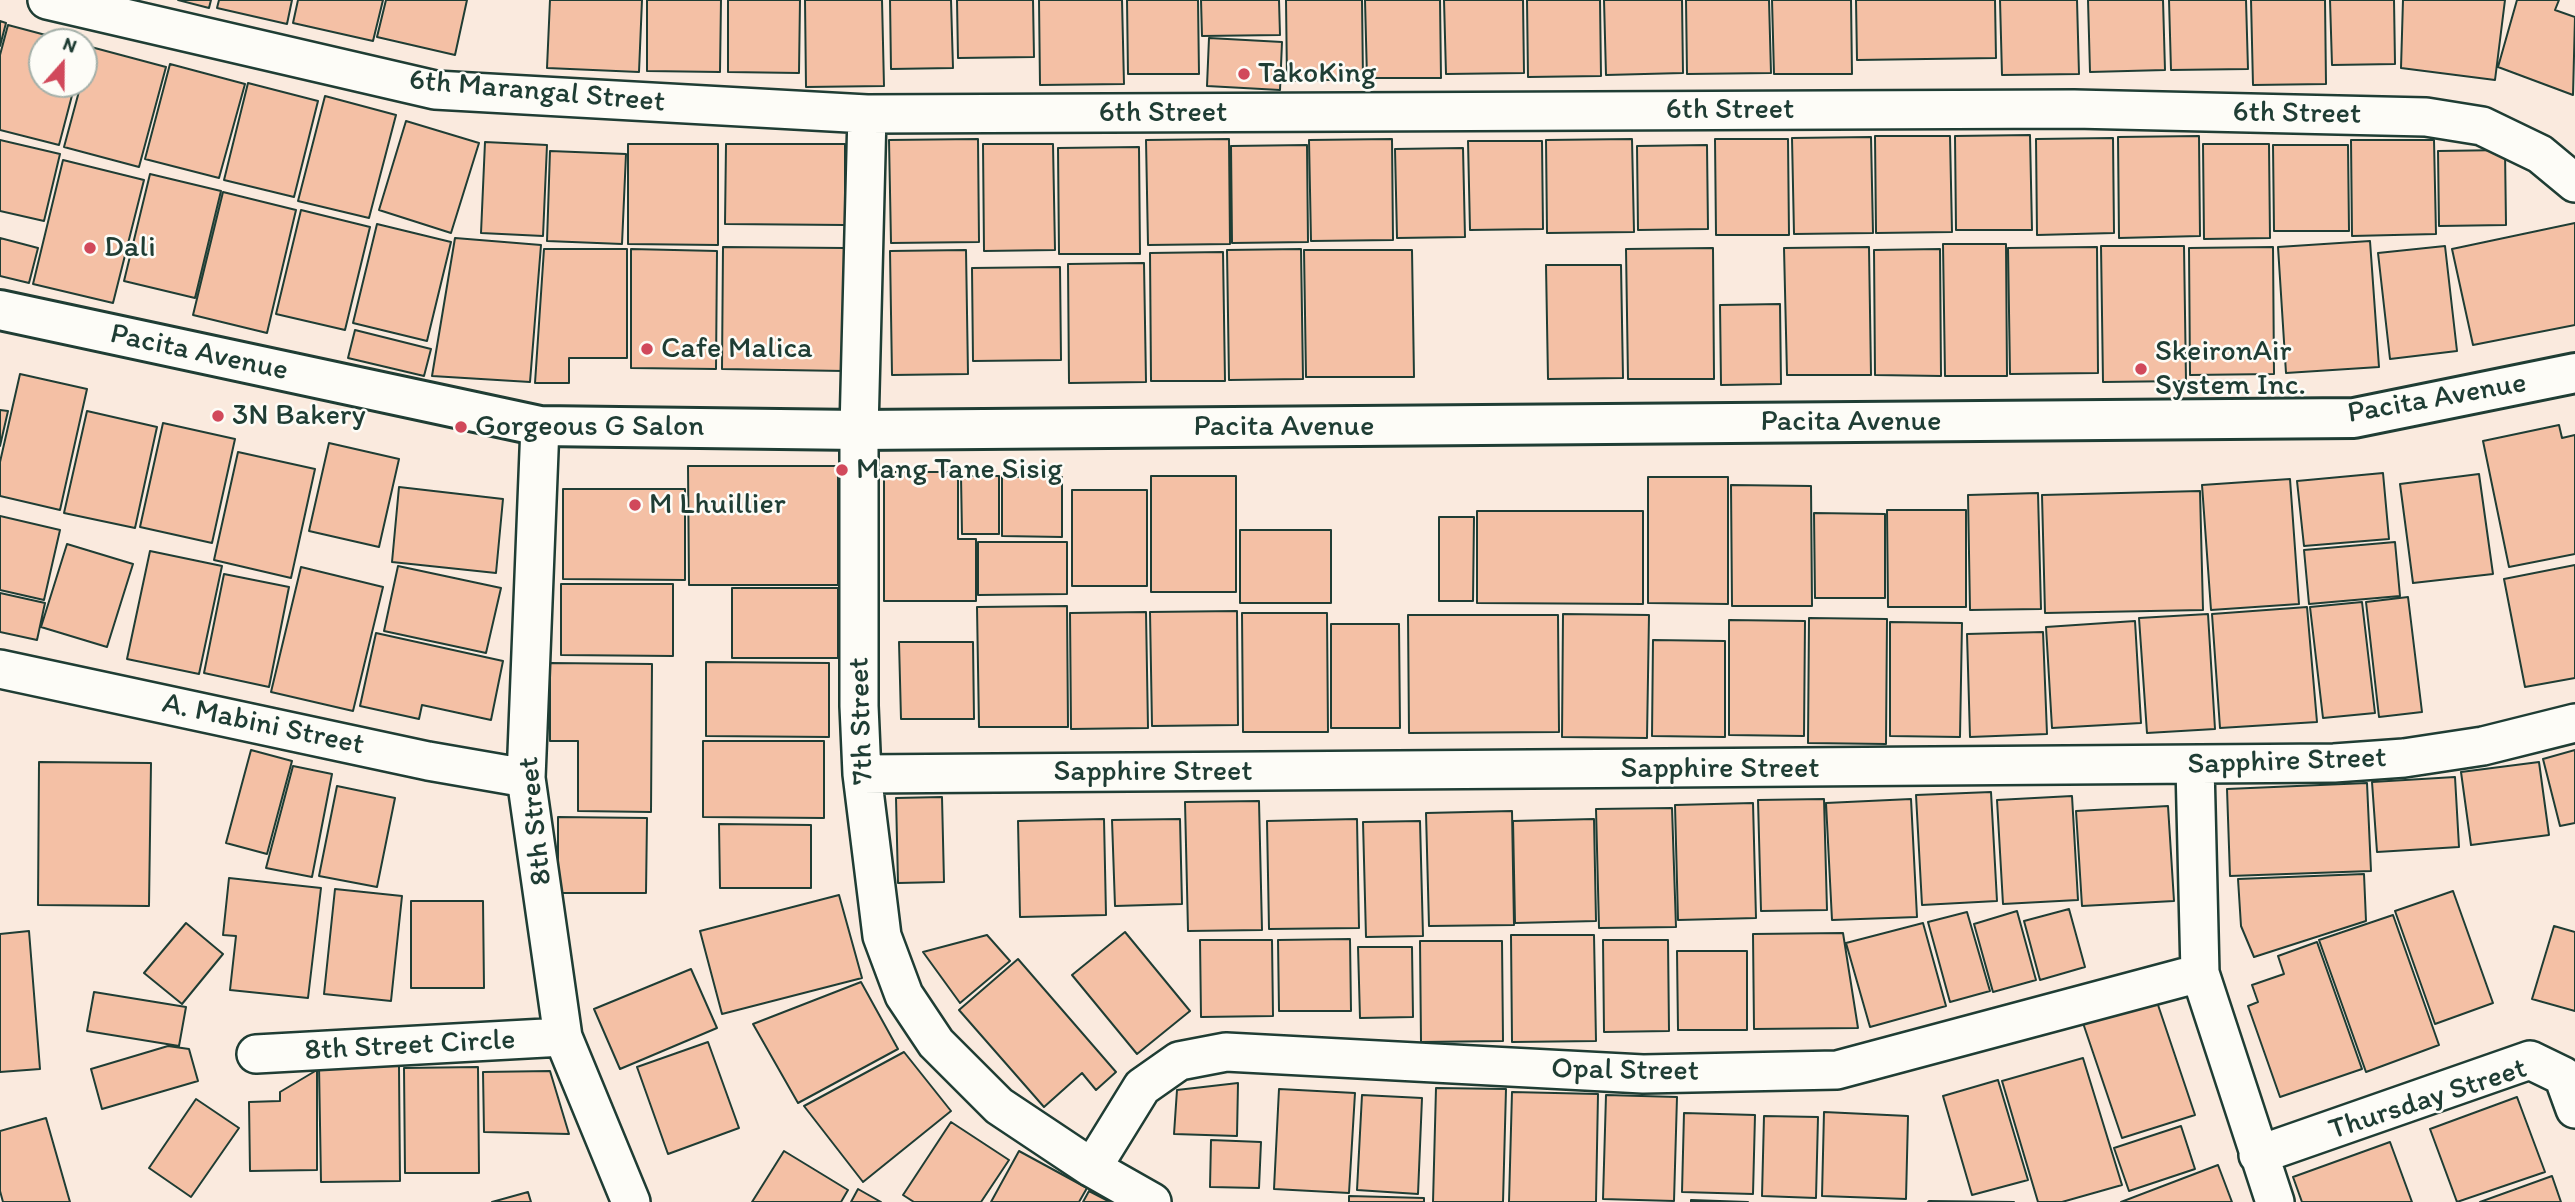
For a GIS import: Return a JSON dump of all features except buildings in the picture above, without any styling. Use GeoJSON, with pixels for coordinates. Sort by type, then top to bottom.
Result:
{"type":"FeatureCollection","features":[{"type":"Feature","properties":{"kind":"main road","name":"Pacita Avenue"},"geometry":{"type":"LineString","coordinates":[[0,310],[540,426],[859,430],[2354,418],[2575,373]]}},
{"type":"Feature","properties":{"kind":"street","name":"6th Marangal Street"},"geometry":{"type":"LineString","coordinates":[[47,0],[435,90],[867,114]]}},
{"type":"Feature","properties":{"kind":"street","name":"6th Street"},"geometry":{"type":"LineString","coordinates":[[867,114],[2074,109],[2426,117],[2482,126],[2540,154],[2575,183]]}},
{"type":"Feature","properties":{"kind":"street","name":"7th Street"},"geometry":{"type":"LineString","coordinates":[[867,114],[859,430],[859,706],[862,774],[882,936],[904,995],[936,1043],[999,1106],[1092,1168],[1152,1202]]}},
{"type":"Feature","properties":{"kind":"street","name":"8th Street"},"geometry":{"type":"LineString","coordinates":[[540,426],[526,778],[563,1037],[631,1202]]}},
{"type":"Feature","properties":{"kind":"street","name":"A. Mabini Street"},"geometry":{"type":"LineString","coordinates":[[0,669],[428,761],[526,778]]}},
{"type":"Feature","properties":{"kind":"street","name":"Sapphire Street"},"geometry":{"type":"LineString","coordinates":[[862,774],[2334,763],[2404,758],[2483,746],[2575,723]]}},
{"type":"Feature","properties":{"kind":"street"},"geometry":{"type":"LineString","coordinates":[[2195,766],[2200,973],[2275,1202]]}},
{"type":"Feature","properties":{"kind":"street","name":"Opal Street"},"geometry":{"type":"LineString","coordinates":[[1092,1168],[1142,1087],[1179,1060],[1226,1052],[1643,1074],[1837,1070],[2200,973]]}},
{"type":"Feature","properties":{"kind":"street","name":"8th Street Circle"},"geometry":{"type":"LineString","coordinates":[[256,1054],[563,1037]]}},
{"type":"Feature","properties":{"kind":"street","name":"Thursday Street"},"geometry":{"type":"LineString","coordinates":[[2258,1155],[2530,1060],[2563,1076],[2575,1109]]}},
{"type":"Feature","properties":{"kind":"place","name":"TakoKing"},"geometry":{"type":"Point","coordinates":[1244,74]}},
{"type":"Feature","properties":{"kind":"place","name":"Dali"},"geometry":{"type":"Point","coordinates":[90,248]}},
{"type":"Feature","properties":{"kind":"place","name":"Cafe Malica"},"geometry":{"type":"Point","coordinates":[647,349]}},
{"type":"Feature","properties":{"kind":"place","name":"SkeironAir System Inc."},"geometry":{"type":"Point","coordinates":[2141,369]}},
{"type":"Feature","properties":{"kind":"place","name":"3N Bakery"},"geometry":{"type":"Point","coordinates":[218,416]}},
{"type":"Feature","properties":{"kind":"place","name":"Gorgeous G Salon"},"geometry":{"type":"Point","coordinates":[461,427]}},
{"type":"Feature","properties":{"kind":"place","name":"Mang Tane Sisig"},"geometry":{"type":"Point","coordinates":[842,470]}},
{"type":"Feature","properties":{"kind":"place","name":"M Lhuillier"},"geometry":{"type":"Point","coordinates":[635,505]}}]}
